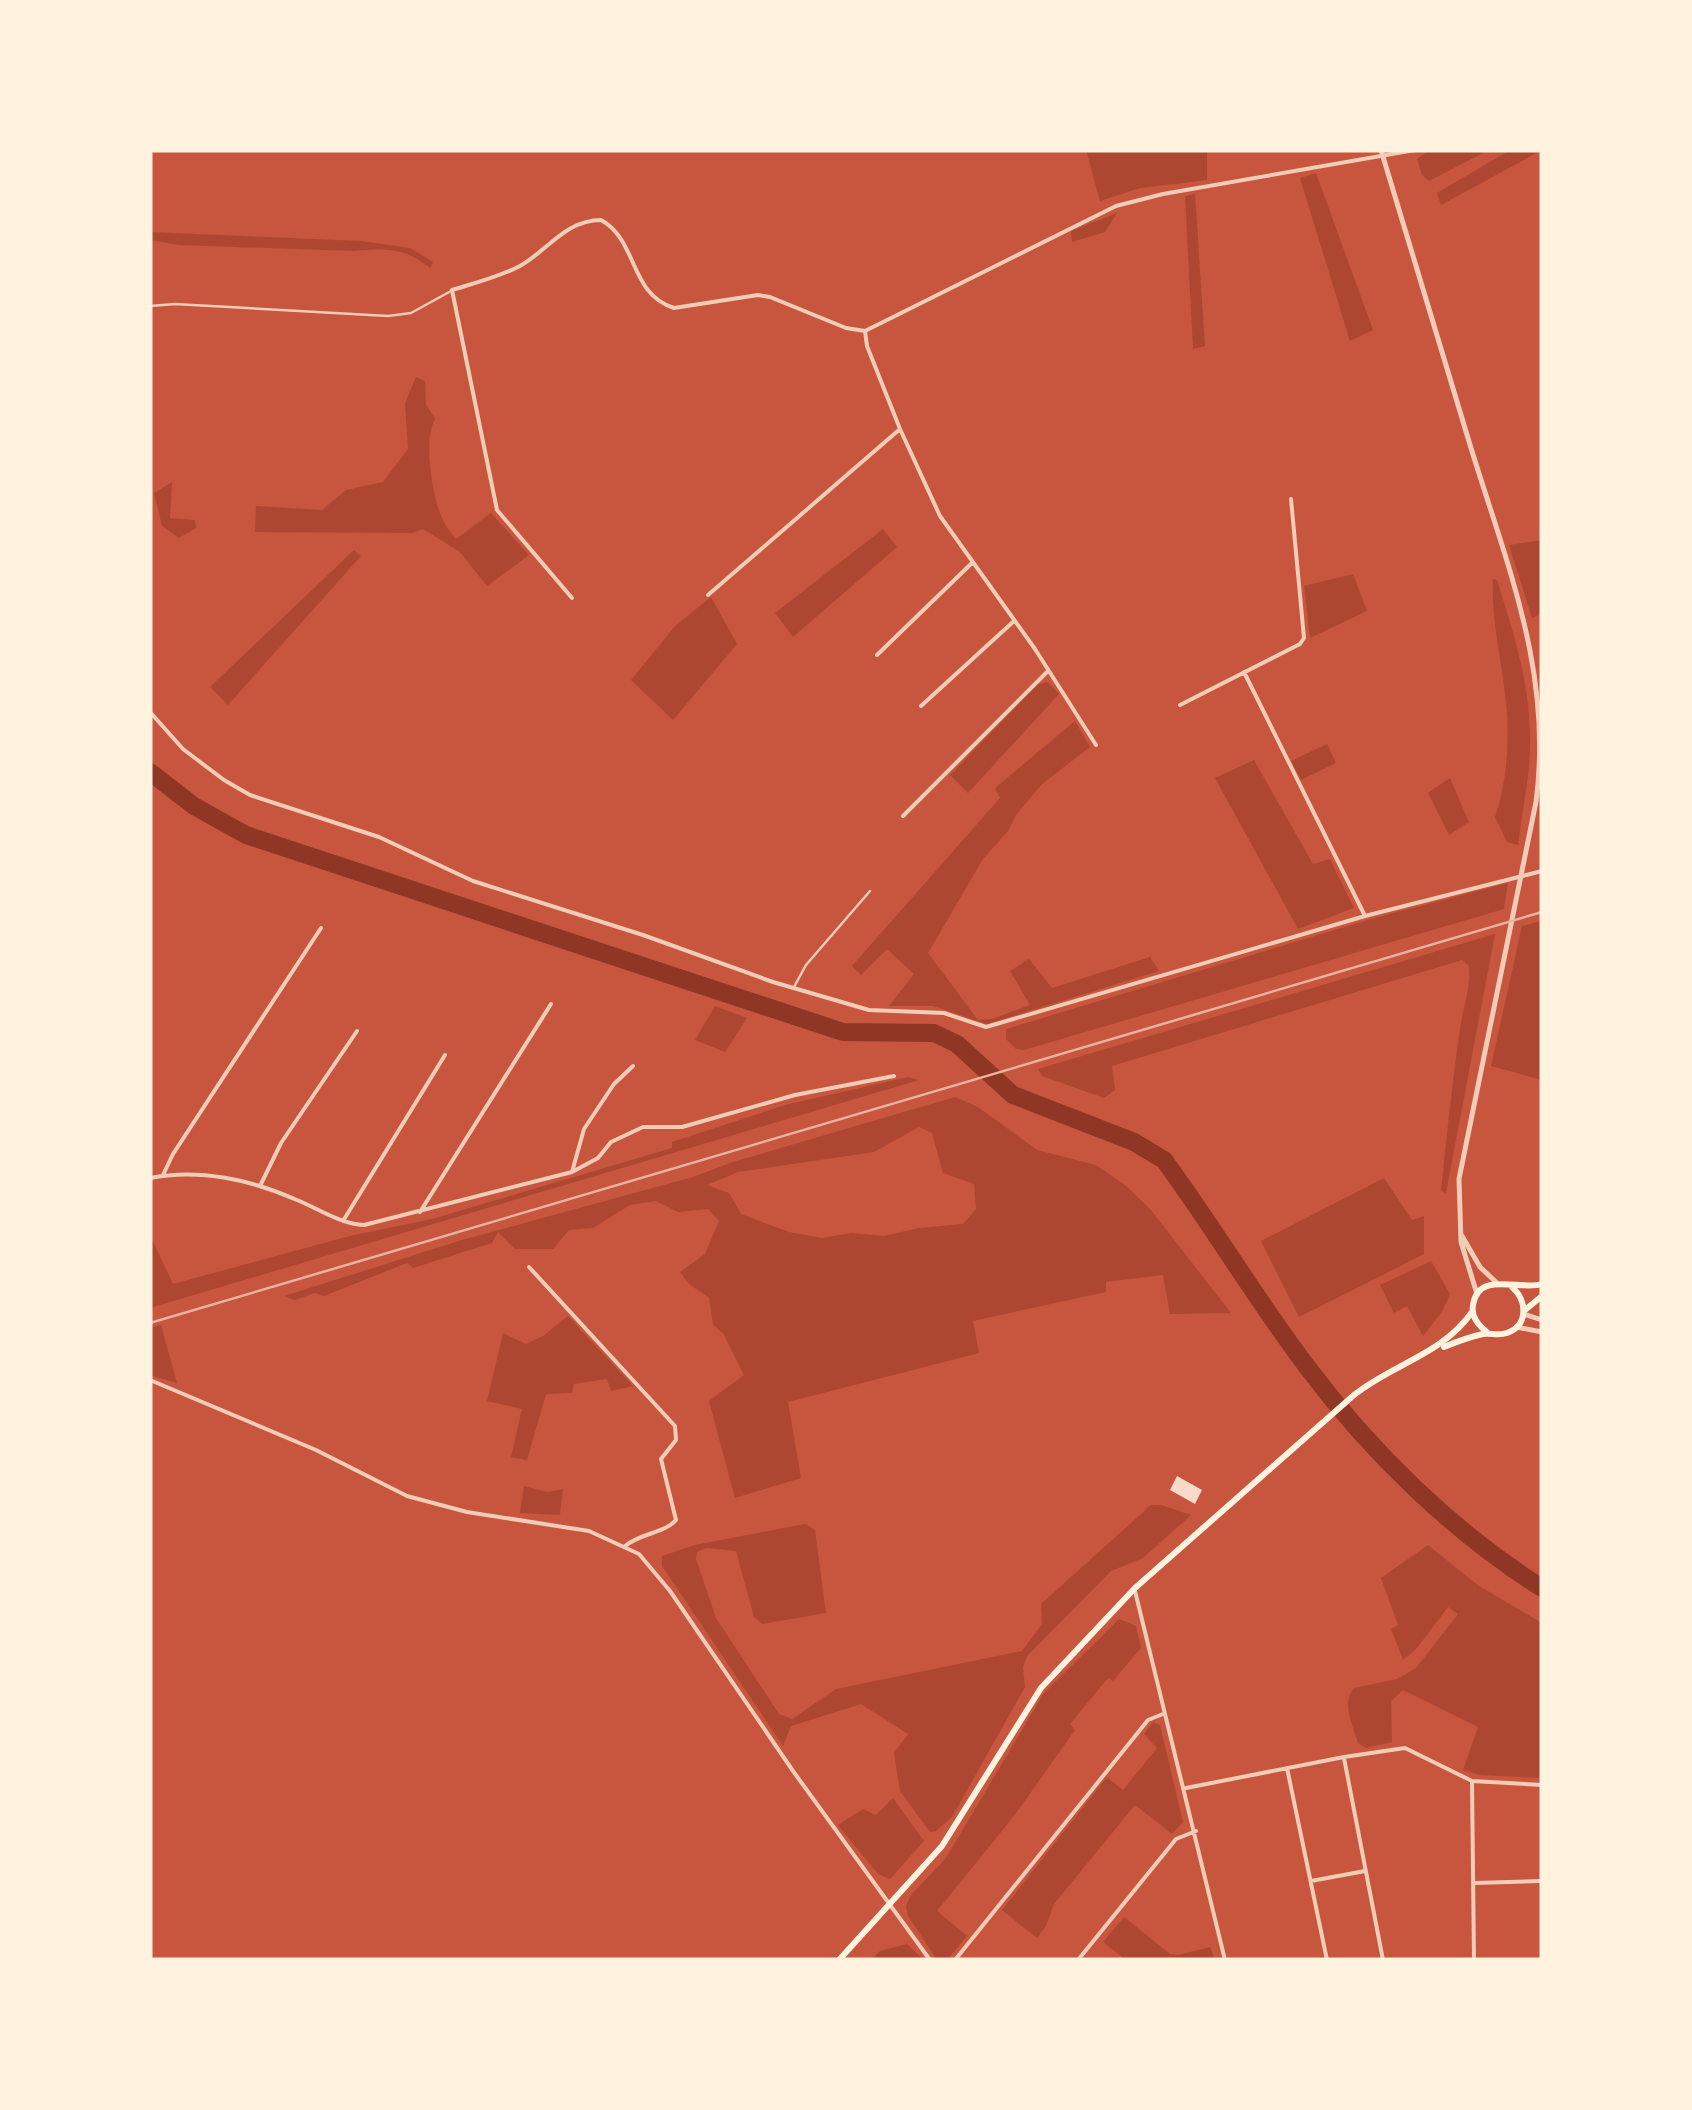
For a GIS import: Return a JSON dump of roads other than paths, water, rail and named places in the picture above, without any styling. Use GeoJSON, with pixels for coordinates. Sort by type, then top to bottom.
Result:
{"type":"FeatureCollection","features":[{"type":"Feature","properties":{"kind":"main road"},"geometry":{"type":"LineString","coordinates":[[1432,1351],[1454,1334],[1472,1312],[1477,1294],[1485,1286],[1542,1284]]}},
{"type":"Feature","properties":{"kind":"main road"},"geometry":{"type":"LineString","coordinates":[[1512,1287],[1522,1299],[1524,1312]]}},
{"type":"Feature","properties":{"kind":"main road"},"geometry":{"type":"LineString","coordinates":[[839,1960],[942,1846],[1041,1688],[1134,1588],[1354,1395],[1385,1374],[1432,1351],[1488,1333],[1503,1334],[1516,1327],[1524,1312],[1542,1296]]}},
{"type":"Feature","properties":{"kind":"main road"},"geometry":{"type":"LineString","coordinates":[[1472,1312],[1488,1333]]}},
{"type":"Feature","properties":{"kind":"street"},"geometry":{"type":"LineString","coordinates":[[1380,150],[1524,620],[1536,673],[1540,775],[1459,1179],[1464,1254],[1477,1294]]}},
{"type":"Feature","properties":{"kind":"street"},"geometry":{"type":"LineString","coordinates":[[572,598],[497,510],[452,290],[504,273],[540,253],[572,226],[601,220],[619,234],[642,285],[661,304],[674,308],[770,296],[846,328],[865,331],[1116,206],[1163,194],[1415,150]]}},
{"type":"Feature","properties":{"kind":"street"},"geometry":{"type":"LineString","coordinates":[[865,331],[867,346],[900,429],[940,516],[1096,744]]}},
{"type":"Feature","properties":{"kind":"street"},"geometry":{"type":"LineString","coordinates":[[708,595],[900,429]]}},
{"type":"Feature","properties":{"kind":"street"},"geometry":{"type":"LineString","coordinates":[[1180,706],[1300,644],[1304,638],[1291,500]]}},
{"type":"Feature","properties":{"kind":"street"},"geometry":{"type":"LineString","coordinates":[[877,656],[973,562]]}},
{"type":"Feature","properties":{"kind":"street"},"geometry":{"type":"LineString","coordinates":[[921,706],[1014,621]]}},
{"type":"Feature","properties":{"kind":"street"},"geometry":{"type":"LineString","coordinates":[[904,816],[1048,670]]}},
{"type":"Feature","properties":{"kind":"street"},"geometry":{"type":"LineString","coordinates":[[1244,672],[1365,916]]}},
{"type":"Feature","properties":{"kind":"street"},"geometry":{"type":"LineString","coordinates":[[150,712],[183,749],[250,795],[379,838],[473,881],[869,1010],[944,1013],[995,1026],[1365,916],[1542,871]]}},
{"type":"Feature","properties":{"kind":"street"},"geometry":{"type":"LineString","coordinates":[[163,1176],[173,1154],[321,928]]}},
{"type":"Feature","properties":{"kind":"street"},"geometry":{"type":"LineString","coordinates":[[420,1212],[551,1004]]}},
{"type":"Feature","properties":{"kind":"street"},"geometry":{"type":"LineString","coordinates":[[260,1186],[280,1143],[357,1031]]}},
{"type":"Feature","properties":{"kind":"street"},"geometry":{"type":"LineString","coordinates":[[343,1221],[446,1055]]}},
{"type":"Feature","properties":{"kind":"street"},"geometry":{"type":"LineString","coordinates":[[572,1172],[584,1129],[614,1084],[633,1066]]}},
{"type":"Feature","properties":{"kind":"street"},"geometry":{"type":"LineString","coordinates":[[150,1178],[210,1175],[260,1186],[343,1221],[364,1225],[572,1172],[598,1158],[611,1142],[643,1127],[682,1127],[795,1094],[894,1076]]}},
{"type":"Feature","properties":{"kind":"street"},"geometry":{"type":"LineString","coordinates":[[1461,1234],[1480,1266],[1496,1283]]}},
{"type":"Feature","properties":{"kind":"street"},"geometry":{"type":"LineString","coordinates":[[529,1267],[675,1426],[676,1440],[661,1459],[674,1524],[643,1533],[625,1546]]}},
{"type":"Feature","properties":{"kind":"street"},"geometry":{"type":"LineString","coordinates":[[1524,1312],[1542,1320]]}},
{"type":"Feature","properties":{"kind":"street"},"geometry":{"type":"LineString","coordinates":[[1516,1327],[1542,1332]]}},
{"type":"Feature","properties":{"kind":"street"},"geometry":{"type":"LineString","coordinates":[[150,1380],[316,1450],[407,1496],[467,1512],[589,1531],[639,1554],[670,1591],[793,1772],[930,1960]]}},
{"type":"Feature","properties":{"kind":"street"},"geometry":{"type":"LineString","coordinates":[[1134,1588],[1225,1960]]}},
{"type":"Feature","properties":{"kind":"street"},"geometry":{"type":"LineString","coordinates":[[955,1960],[1148,1720],[1166,1714]]}},
{"type":"Feature","properties":{"kind":"street"},"geometry":{"type":"LineString","coordinates":[[1186,1788],[1404,1748],[1472,1780],[1542,1784]]}},
{"type":"Feature","properties":{"kind":"street"},"geometry":{"type":"LineString","coordinates":[[1344,1757],[1382,1960]]}},
{"type":"Feature","properties":{"kind":"street"},"geometry":{"type":"LineString","coordinates":[[1287,1768],[1327,1960]]}},
{"type":"Feature","properties":{"kind":"street"},"geometry":{"type":"LineString","coordinates":[[1472,1780],[1474,1960]]}},
{"type":"Feature","properties":{"kind":"street"},"geometry":{"type":"LineString","coordinates":[[1078,1960],[1176,1839],[1196,1831]]}},
{"type":"Feature","properties":{"kind":"street"},"geometry":{"type":"LineString","coordinates":[[1311,1881],[1365,1871]]}},
{"type":"Feature","properties":{"kind":"street"},"geometry":{"type":"LineString","coordinates":[[1474,1883],[1542,1882]]}},
{"type":"Feature","properties":{"kind":"lane"},"geometry":{"type":"LineString","coordinates":[[150,306],[175,304],[388,316],[411,313],[452,290]]}},
{"type":"Feature","properties":{"kind":"lane"},"geometry":{"type":"LineString","coordinates":[[794,988],[806,965],[870,891]]}},
{"type":"Feature","properties":{"kind":"waterway"},"geometry":{"type":"LineString","coordinates":[[150,772],[194,806],[246,835],[843,1032],[934,1033],[957,1044],[1013,1095],[1134,1142],[1164,1160],[1289,1343],[1386,1460],[1445,1516],[1542,1588]]}},
{"type":"Feature","properties":{"kind":"railway"},"geometry":{"type":"LineString","coordinates":[[150,1323],[1542,912]]}}]}
